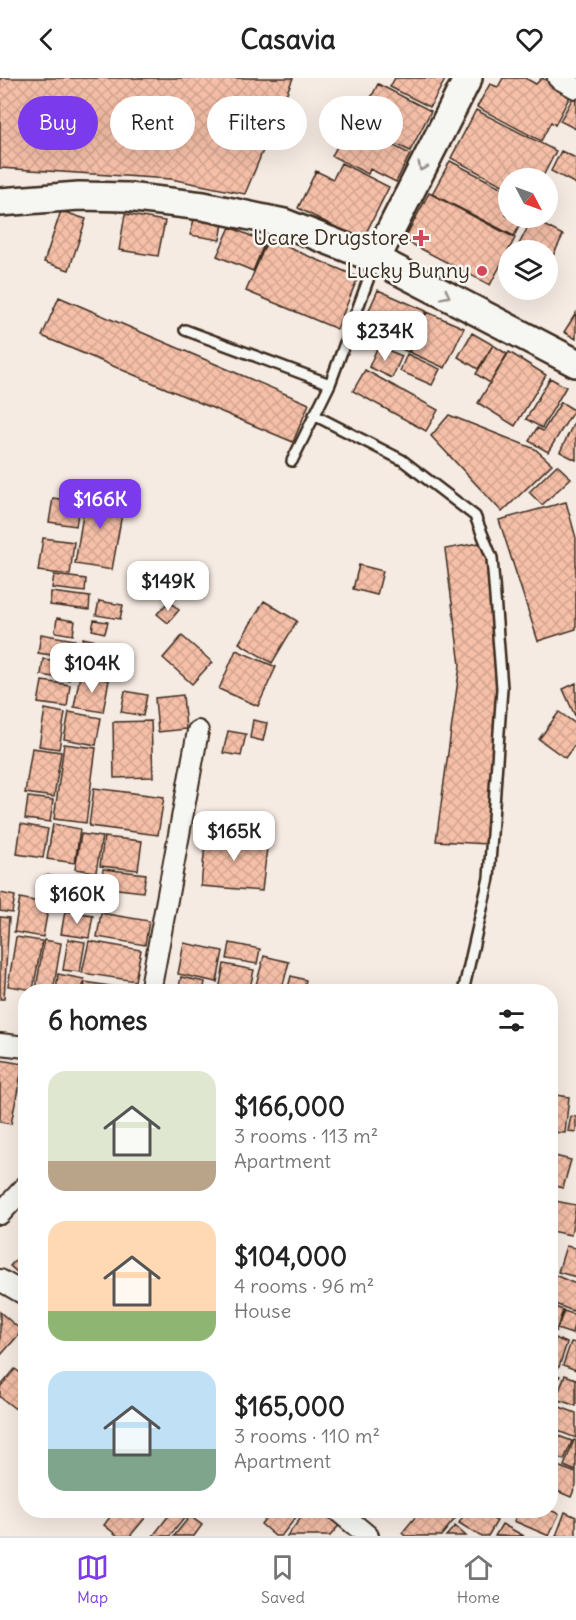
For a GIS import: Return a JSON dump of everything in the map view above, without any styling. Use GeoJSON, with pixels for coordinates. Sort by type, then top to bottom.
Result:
{"type":"FeatureCollection","features":[{"type":"Feature","properties":{"kind":"main road"},"geometry":{"type":"LineString","coordinates":[[376,259],[468,78]]}},
{"type":"Feature","properties":{"kind":"main road"},"geometry":{"type":"LineString","coordinates":[[0,202],[79,196],[127,197],[203,206],[284,223],[376,259],[576,363]]}},
{"type":"Feature","properties":{"kind":"street"},"geometry":{"type":"LineString","coordinates":[[558,78],[576,88]]}},
{"type":"Feature","properties":{"kind":"street"},"geometry":{"type":"LineString","coordinates":[[151,984],[198,731]]}},
{"type":"Feature","properties":{"kind":"street"},"geometry":{"type":"LineString","coordinates":[[0,1044],[18,1046]]}},
{"type":"Feature","properties":{"kind":"street"},"geometry":{"type":"LineString","coordinates":[[0,1214],[18,1194]]}},
{"type":"Feature","properties":{"kind":"street"},"geometry":{"type":"LineString","coordinates":[[0,1280],[18,1290]]}},
{"type":"Feature","properties":{"kind":"street"},"geometry":{"type":"LineString","coordinates":[[347,1518],[368,1536]]}},
{"type":"Feature","properties":{"kind":"lane"},"geometry":{"type":"LineString","coordinates":[[292,461],[330,384],[376,259]]}},
{"type":"Feature","properties":{"kind":"lane"},"geometry":{"type":"LineString","coordinates":[[185,330],[330,384]]}},
{"type":"Feature","properties":{"kind":"lane"},"geometry":{"type":"LineString","coordinates":[[314,415],[402,460],[475,516],[492,558],[501,700],[489,878],[465,984]]}},
{"type":"Feature","properties":{"kind":"building"},"geometry":{"type":"Polygon","coordinates":[[[0,78],[293,78],[286,96],[207,96],[207,150],[263,150],[245,194],[171,179],[0,168],[0,78]]]}},
{"type":"Feature","properties":{"kind":"building"},"geometry":{"type":"Polygon","coordinates":[[[395,78],[446,78],[430,107],[390,87],[395,78]]]}},
{"type":"Feature","properties":{"kind":"building"},"geometry":{"type":"Polygon","coordinates":[[[503,78],[525,78],[536,84],[542,78],[571,94],[555,125],[551,122],[541,141],[477,107],[490,84],[498,87],[503,78]]]}},
{"type":"Feature","properties":{"kind":"building"},"geometry":{"type":"Polygon","coordinates":[[[378,84],[402,96],[372,96],[378,84]]]}},
{"type":"Feature","properties":{"kind":"building"},"geometry":{"type":"Polygon","coordinates":[[[574,96],[576,97],[576,129],[560,121],[574,96]]]}},
{"type":"Feature","properties":{"kind":"building"},"geometry":{"type":"Polygon","coordinates":[[[403,97],[431,111],[410,151],[403,148],[403,97]]]}},
{"type":"Feature","properties":{"kind":"building"},"geometry":{"type":"Polygon","coordinates":[[[476,110],[556,151],[547,168],[498,168],[498,183],[451,158],[476,110]]]}},
{"type":"Feature","properties":{"kind":"building"},"geometry":{"type":"Polygon","coordinates":[[[335,150],[402,150],[410,154],[396,182],[370,169],[368,174],[332,156],[335,150]]]}},
{"type":"Feature","properties":{"kind":"building"},"geometry":{"type":"Polygon","coordinates":[[[561,151],[576,158],[576,184],[558,175],[558,168],[552,168],[561,151]]]}},
{"type":"Feature","properties":{"kind":"building"},"geometry":{"type":"Polygon","coordinates":[[[450,161],[498,186],[498,228],[432,194],[450,161]]]}},
{"type":"Feature","properties":{"kind":"building"},"geometry":{"type":"Polygon","coordinates":[[[341,163],[389,187],[362,241],[298,208],[316,171],[333,179],[341,163]]]}},
{"type":"Feature","properties":{"kind":"building"},"geometry":{"type":"Polygon","coordinates":[[[429,193],[515,238],[514,240],[498,240],[498,270],[490,285],[404,240],[429,193]]]}},
{"type":"Feature","properties":{"kind":"building"},"geometry":{"type":"Polygon","coordinates":[[[61,211],[86,219],[69,270],[44,262],[61,211]]]}},
{"type":"Feature","properties":{"kind":"building"},"geometry":{"type":"Polygon","coordinates":[[[125,214],[165,221],[158,256],[119,250],[125,214]]]}},
{"type":"Feature","properties":{"kind":"building"},"geometry":{"type":"Polygon","coordinates":[[[194,219],[223,224],[220,240],[190,235],[194,219]]]}},
{"type":"Feature","properties":{"kind":"building"},"geometry":{"type":"Polygon","coordinates":[[[230,227],[265,242],[253,271],[217,256],[230,227]]]}},
{"type":"Feature","properties":{"kind":"building"},"geometry":{"type":"Polygon","coordinates":[[[498,228],[518,228],[514,236],[498,228]]]}},
{"type":"Feature","properties":{"kind":"building"},"geometry":{"type":"Polygon","coordinates":[[[527,228],[549,228],[563,235],[558,245],[558,240],[521,240],[527,228]]]}},
{"type":"Feature","properties":{"kind":"building"},"geometry":{"type":"Polygon","coordinates":[[[268,239],[358,277],[337,329],[246,291],[268,239]]]}},
{"type":"Feature","properties":{"kind":"building"},"geometry":{"type":"Polygon","coordinates":[[[378,290],[426,311],[408,352],[360,330],[378,290]]]}},
{"type":"Feature","properties":{"kind":"building"},"geometry":{"type":"Polygon","coordinates":[[[59,297],[309,404],[293,442],[42,336],[59,297]]]}},
{"type":"Feature","properties":{"kind":"building"},"geometry":{"type":"Polygon","coordinates":[[[427,312],[464,328],[445,368],[409,352],[427,312]]]}},
{"type":"Feature","properties":{"kind":"building"},"geometry":{"type":"Polygon","coordinates":[[[576,313],[576,339],[564,332],[576,313]]]}},
{"type":"Feature","properties":{"kind":"building"},"geometry":{"type":"Polygon","coordinates":[[[472,333],[493,345],[478,369],[458,357],[472,333]]]}},
{"type":"Feature","properties":{"kind":"building"},"geometry":{"type":"Polygon","coordinates":[[[493,345],[507,354],[490,383],[476,374],[493,345]]]}},
{"type":"Feature","properties":{"kind":"building"},"geometry":{"type":"Polygon","coordinates":[[[378,346],[402,356],[392,378],[369,367],[378,346]]]}},
{"type":"Feature","properties":{"kind":"building"},"geometry":{"type":"Polygon","coordinates":[[[509,352],[546,375],[515,426],[478,403],[509,352]]]}},
{"type":"Feature","properties":{"kind":"building"},"geometry":{"type":"Polygon","coordinates":[[[407,354],[440,369],[432,385],[400,371],[407,354]]]}},
{"type":"Feature","properties":{"kind":"building"},"geometry":{"type":"Polygon","coordinates":[[[365,370],[438,410],[426,431],[353,391],[365,370]]]}},
{"type":"Feature","properties":{"kind":"building"},"geometry":{"type":"Polygon","coordinates":[[[550,378],[566,387],[542,428],[526,419],[550,378]]]}},
{"type":"Feature","properties":{"kind":"building"},"geometry":{"type":"Polygon","coordinates":[[[561,402],[574,410],[548,452],[529,441],[537,428],[543,431],[561,402]]]}},
{"type":"Feature","properties":{"kind":"building"},"geometry":{"type":"Polygon","coordinates":[[[449,415],[535,449],[552,464],[502,512],[431,436],[449,415]]]}},
{"type":"Feature","properties":{"kind":"building"},"geometry":{"type":"Polygon","coordinates":[[[576,418],[576,460],[560,452],[576,418]]]}},
{"type":"Feature","properties":{"kind":"building"},"geometry":{"type":"Polygon","coordinates":[[[557,465],[571,478],[542,505],[529,492],[557,465]]]}},
{"type":"Feature","properties":{"kind":"building"},"geometry":{"type":"Polygon","coordinates":[[[87,490],[125,497],[112,570],[75,564],[87,490]]]}},
{"type":"Feature","properties":{"kind":"building"},"geometry":{"type":"Polygon","coordinates":[[[53,498],[80,502],[76,526],[49,522],[53,498]]]}},
{"type":"Feature","properties":{"kind":"building"},"geometry":{"type":"Polygon","coordinates":[[[566,502],[576,538],[576,629],[538,641],[499,520],[566,502]]]}},
{"type":"Feature","properties":{"kind":"building"},"geometry":{"type":"Polygon","coordinates":[[[43,538],[74,542],[70,575],[38,571],[43,538]]]}},
{"type":"Feature","properties":{"kind":"building"},"geometry":{"type":"Polygon","coordinates":[[[485,542],[499,688],[487,844],[436,841],[460,665],[445,549],[485,542]]]}},
{"type":"Feature","properties":{"kind":"building"},"geometry":{"type":"Polygon","coordinates":[[[359,565],[383,571],[377,595],[353,589],[359,565]]]}},
{"type":"Feature","properties":{"kind":"building"},"geometry":{"type":"Polygon","coordinates":[[[54,575],[86,579],[85,592],[52,588],[54,575]]]}},
{"type":"Feature","properties":{"kind":"building"},"geometry":{"type":"Polygon","coordinates":[[[51,592],[90,597],[89,610],[50,605],[51,592]]]}},
{"type":"Feature","properties":{"kind":"building"},"geometry":{"type":"Polygon","coordinates":[[[99,601],[123,605],[120,619],[96,615],[99,601]]]}},
{"type":"Feature","properties":{"kind":"building"},"geometry":{"type":"Polygon","coordinates":[[[169,601],[179,610],[168,623],[157,614],[169,601]]]}},
{"type":"Feature","properties":{"kind":"building"},"geometry":{"type":"Polygon","coordinates":[[[264,601],[297,621],[272,663],[239,643],[264,601]]]}},
{"type":"Feature","properties":{"kind":"building"},"geometry":{"type":"Polygon","coordinates":[[[57,618],[75,621],[73,635],[55,632],[57,618]]]}},
{"type":"Feature","properties":{"kind":"building"},"geometry":{"type":"Polygon","coordinates":[[[94,620],[108,622],[105,633],[92,630],[94,620]]]}},
{"type":"Feature","properties":{"kind":"building"},"geometry":{"type":"Polygon","coordinates":[[[41,634],[75,640],[72,658],[38,653],[41,634]]]}},
{"type":"Feature","properties":{"kind":"building"},"geometry":{"type":"Polygon","coordinates":[[[182,636],[212,662],[192,684],[163,658],[182,636]]]}},
{"type":"Feature","properties":{"kind":"building"},"geometry":{"type":"Polygon","coordinates":[[[83,638],[97,641],[95,650],[81,647],[83,638]]]}},
{"type":"Feature","properties":{"kind":"building"},"geometry":{"type":"Polygon","coordinates":[[[236,650],[276,667],[258,706],[219,689],[236,650]]]}},
{"type":"Feature","properties":{"kind":"building"},"geometry":{"type":"Polygon","coordinates":[[[81,652],[105,656],[103,673],[78,670],[81,652]]]}},
{"type":"Feature","properties":{"kind":"building"},"geometry":{"type":"Polygon","coordinates":[[[43,659],[72,663],[69,680],[41,675],[43,659]]]}},
{"type":"Feature","properties":{"kind":"building"},"geometry":{"type":"Polygon","coordinates":[[[80,675],[109,680],[103,712],[74,707],[80,675]]]}},
{"type":"Feature","properties":{"kind":"building"},"geometry":{"type":"Polygon","coordinates":[[[42,681],[70,685],[67,707],[38,703],[42,681]]]}},
{"type":"Feature","properties":{"kind":"building"},"geometry":{"type":"Polygon","coordinates":[[[576,683],[576,718],[563,689],[576,683]]]}},
{"type":"Feature","properties":{"kind":"building"},"geometry":{"type":"Polygon","coordinates":[[[125,691],[147,695],[143,716],[121,712],[125,691]]]}},
{"type":"Feature","properties":{"kind":"building"},"geometry":{"type":"Polygon","coordinates":[[[183,695],[186,729],[158,732],[155,698],[183,695]]]}},
{"type":"Feature","properties":{"kind":"building"},"geometry":{"type":"Polygon","coordinates":[[[45,709],[65,713],[59,749],[39,746],[45,709]]]}},
{"type":"Feature","properties":{"kind":"building"},"geometry":{"type":"Polygon","coordinates":[[[69,712],[101,718],[96,745],[64,739],[69,712]]]}},
{"type":"Feature","properties":{"kind":"building"},"geometry":{"type":"Polygon","coordinates":[[[559,712],[576,724],[576,743],[565,758],[539,739],[559,712]]]}},
{"type":"Feature","properties":{"kind":"building"},"geometry":{"type":"Polygon","coordinates":[[[253,720],[267,723],[263,741],[250,738],[253,720]]]}},
{"type":"Feature","properties":{"kind":"building"},"geometry":{"type":"Polygon","coordinates":[[[151,721],[153,777],[114,778],[113,722],[151,721]]]}},
{"type":"Feature","properties":{"kind":"building"},"geometry":{"type":"Polygon","coordinates":[[[228,731],[246,734],[241,756],[223,753],[228,731]]]}},
{"type":"Feature","properties":{"kind":"building"},"geometry":{"type":"Polygon","coordinates":[[[64,744],[96,748],[86,823],[54,819],[64,744]]]}},
{"type":"Feature","properties":{"kind":"building"},"geometry":{"type":"Polygon","coordinates":[[[32,748],[61,752],[54,797],[25,793],[32,748]]]}},
{"type":"Feature","properties":{"kind":"building"},"geometry":{"type":"Polygon","coordinates":[[[94,788],[164,797],[158,835],[89,826],[94,788]]]}},
{"type":"Feature","properties":{"kind":"building"},"geometry":{"type":"Polygon","coordinates":[[[28,797],[53,800],[50,822],[25,819],[28,797]]]}},
{"type":"Feature","properties":{"kind":"building"},"geometry":{"type":"Polygon","coordinates":[[[21,824],[48,829],[43,858],[17,854],[21,824]]]}},
{"type":"Feature","properties":{"kind":"building"},"geometry":{"type":"Polygon","coordinates":[[[53,824],[80,829],[75,863],[47,859],[53,824]]]}},
{"type":"Feature","properties":{"kind":"building"},"geometry":{"type":"Polygon","coordinates":[[[81,834],[102,837],[96,872],[75,869],[81,834]]]}},
{"type":"Feature","properties":{"kind":"building"},"geometry":{"type":"Polygon","coordinates":[[[206,834],[268,839],[262,891],[201,886],[206,834]]]}},
{"type":"Feature","properties":{"kind":"building"},"geometry":{"type":"Polygon","coordinates":[[[104,837],[142,841],[138,870],[100,866],[104,837]]]}},
{"type":"Feature","properties":{"kind":"building"},"geometry":{"type":"Polygon","coordinates":[[[103,869],[146,874],[143,892],[101,887],[103,869]]]}},
{"type":"Feature","properties":{"kind":"building"},"geometry":{"type":"Polygon","coordinates":[[[45,875],[71,878],[67,904],[41,901],[45,875]]]}},
{"type":"Feature","properties":{"kind":"building"},"geometry":{"type":"Polygon","coordinates":[[[0,893],[15,896],[12,913],[0,911],[0,893]]]}},
{"type":"Feature","properties":{"kind":"building"},"geometry":{"type":"Polygon","coordinates":[[[20,898],[49,904],[43,937],[14,932],[20,898]]]}},
{"type":"Feature","properties":{"kind":"building"},"geometry":{"type":"Polygon","coordinates":[[[65,911],[93,915],[89,938],[61,934],[65,911]]]}},
{"type":"Feature","properties":{"kind":"building"},"geometry":{"type":"Polygon","coordinates":[[[101,913],[149,921],[145,945],[97,937],[101,913]]]}},
{"type":"Feature","properties":{"kind":"building"},"geometry":{"type":"Polygon","coordinates":[[[0,917],[9,918],[4,999],[0,999],[0,917]]]}},
{"type":"Feature","properties":{"kind":"building"},"geometry":{"type":"Polygon","coordinates":[[[16,937],[42,941],[34,984],[18,984],[18,988],[8,986],[16,937]]]}},
{"type":"Feature","properties":{"kind":"building"},"geometry":{"type":"Polygon","coordinates":[[[68,939],[85,942],[80,972],[63,970],[68,939]]]}},
{"type":"Feature","properties":{"kind":"building"},"geometry":{"type":"Polygon","coordinates":[[[44,940],[61,943],[54,984],[37,984],[44,940]]]}},
{"type":"Feature","properties":{"kind":"building"},"geometry":{"type":"Polygon","coordinates":[[[89,941],[141,950],[135,981],[82,973],[89,941]]]}},
{"type":"Feature","properties":{"kind":"building"},"geometry":{"type":"Polygon","coordinates":[[[184,943],[223,951],[217,982],[178,974],[184,943]]]}},
{"type":"Feature","properties":{"kind":"building"},"geometry":{"type":"Polygon","coordinates":[[[230,943],[260,949],[257,964],[227,959],[230,943]]]}},
{"type":"Feature","properties":{"kind":"building"},"geometry":{"type":"Polygon","coordinates":[[[264,956],[289,962],[283,984],[256,984],[264,956]]]}},
{"type":"Feature","properties":{"kind":"building"},"geometry":{"type":"Polygon","coordinates":[[[224,964],[254,970],[251,984],[220,984],[224,964]]]}},
{"type":"Feature","properties":{"kind":"building"},"geometry":{"type":"Polygon","coordinates":[[[58,974],[84,979],[83,984],[57,984],[58,974]]]}},
{"type":"Feature","properties":{"kind":"building"},"geometry":{"type":"Polygon","coordinates":[[[291,976],[306,980],[305,984],[289,984],[291,976]]]}},
{"type":"Feature","properties":{"kind":"building"},"geometry":{"type":"Polygon","coordinates":[[[181,977],[205,982],[205,984],[180,984],[181,977]]]}},
{"type":"Feature","properties":{"kind":"building"},"geometry":{"type":"Polygon","coordinates":[[[0,1060],[18,1063],[18,1089],[11,1124],[0,1122],[0,1060]]]}},
{"type":"Feature","properties":{"kind":"building"},"geometry":{"type":"Polygon","coordinates":[[[558,1095],[569,1097],[565,1133],[558,1133],[558,1095]]]}},
{"type":"Feature","properties":{"kind":"building"},"geometry":{"type":"Polygon","coordinates":[[[571,1116],[576,1117],[576,1132],[568,1131],[571,1116]]]}},
{"type":"Feature","properties":{"kind":"building"},"geometry":{"type":"Polygon","coordinates":[[[558,1157],[571,1160],[563,1188],[558,1187],[558,1157]]]}},
{"type":"Feature","properties":{"kind":"building"},"geometry":{"type":"Polygon","coordinates":[[[558,1202],[576,1205],[571,1235],[558,1233],[558,1202]]]}},
{"type":"Feature","properties":{"kind":"building"},"geometry":{"type":"Polygon","coordinates":[[[566,1246],[576,1248],[576,1277],[558,1272],[566,1246]]]}},
{"type":"Feature","properties":{"kind":"building"},"geometry":{"type":"Polygon","coordinates":[[[18,1258],[18,1273],[10,1266],[18,1258]]]}},
{"type":"Feature","properties":{"kind":"building"},"geometry":{"type":"Polygon","coordinates":[[[558,1276],[576,1284],[576,1304],[573,1311],[558,1305],[558,1276]]]}},
{"type":"Feature","properties":{"kind":"building"},"geometry":{"type":"Polygon","coordinates":[[[558,1308],[563,1310],[558,1325],[558,1308]]]}},
{"type":"Feature","properties":{"kind":"building"},"geometry":{"type":"Polygon","coordinates":[[[564,1311],[576,1315],[572,1334],[558,1329],[564,1311]]]}},
{"type":"Feature","properties":{"kind":"building"},"geometry":{"type":"Polygon","coordinates":[[[0,1312],[18,1328],[18,1336],[0,1356],[0,1312]]]}},
{"type":"Feature","properties":{"kind":"building"},"geometry":{"type":"Polygon","coordinates":[[[558,1339],[567,1343],[558,1367],[558,1339]]]}},
{"type":"Feature","properties":{"kind":"building"},"geometry":{"type":"Polygon","coordinates":[[[571,1342],[576,1343],[576,1370],[563,1365],[571,1342]]]}},
{"type":"Feature","properties":{"kind":"building"},"geometry":{"type":"Polygon","coordinates":[[[15,1369],[18,1371],[17,1410],[0,1397],[0,1387],[15,1369]]]}},
{"type":"Feature","properties":{"kind":"building"},"geometry":{"type":"Polygon","coordinates":[[[565,1375],[576,1379],[576,1406],[558,1400],[565,1375]]]}},
{"type":"Feature","properties":{"kind":"building"},"geometry":{"type":"Polygon","coordinates":[[[558,1406],[576,1413],[576,1438],[558,1431],[558,1406]]]}},
{"type":"Feature","properties":{"kind":"building"},"geometry":{"type":"Polygon","coordinates":[[[558,1436],[572,1441],[564,1460],[558,1457],[558,1436]]]}},
{"type":"Feature","properties":{"kind":"building"},"geometry":{"type":"Polygon","coordinates":[[[574,1440],[576,1441],[576,1471],[564,1466],[574,1440]]]}},
{"type":"Feature","properties":{"kind":"building"},"geometry":{"type":"Polygon","coordinates":[[[558,1466],[576,1473],[576,1485],[571,1497],[558,1491],[558,1466]]]}},
{"type":"Feature","properties":{"kind":"building"},"geometry":{"type":"Polygon","coordinates":[[[565,1512],[576,1517],[576,1536],[556,1536],[565,1512]]]}},
{"type":"Feature","properties":{"kind":"building"},"geometry":{"type":"Polygon","coordinates":[[[109,1518],[145,1518],[130,1536],[118,1536],[104,1525],[109,1518]]]}},
{"type":"Feature","properties":{"kind":"building"},"geometry":{"type":"Polygon","coordinates":[[[167,1518],[184,1518],[170,1536],[153,1536],[167,1518]]]}},
{"type":"Feature","properties":{"kind":"building"},"geometry":{"type":"Polygon","coordinates":[[[188,1518],[193,1518],[202,1525],[194,1536],[174,1536],[188,1518]]]}},
{"type":"Feature","properties":{"kind":"building"},"geometry":{"type":"Polygon","coordinates":[[[266,1518],[296,1518],[281,1536],[275,1536],[261,1524],[266,1518]]]}},
{"type":"Feature","properties":{"kind":"building"},"geometry":{"type":"Polygon","coordinates":[[[301,1518],[335,1518],[341,1523],[330,1536],[287,1536],[301,1518]]]}},
{"type":"Feature","properties":{"kind":"building"},"geometry":{"type":"Polygon","coordinates":[[[414,1518],[456,1518],[441,1536],[405,1536],[402,1533],[414,1518]]]}},
{"type":"Feature","properties":{"kind":"building"},"geometry":{"type":"Polygon","coordinates":[[[462,1518],[492,1518],[497,1521],[488,1536],[480,1536],[459,1523],[462,1518]]]}},
{"type":"Feature","properties":{"kind":"building"},"geometry":{"type":"Polygon","coordinates":[[[515,1518],[557,1518],[549,1536],[514,1521],[515,1518]]]}},
{"type":"Feature","properties":{"kind":"building"},"geometry":{"type":"Polygon","coordinates":[[[502,1524],[524,1536],[495,1536],[502,1524]]]}},
{"type":"Feature","properties":{"kind":"building"},"geometry":{"type":"Polygon","coordinates":[[[455,1526],[466,1536],[446,1536],[455,1526]]]}},
{"type":"Feature","properties":{"kind":"place","name":"Ucare Drugstore"},"geometry":{"type":"Point","coordinates":[421,238]}},
{"type":"Feature","properties":{"kind":"place","name":"Lucky Bunny"},"geometry":{"type":"Point","coordinates":[482,271]}}]}
